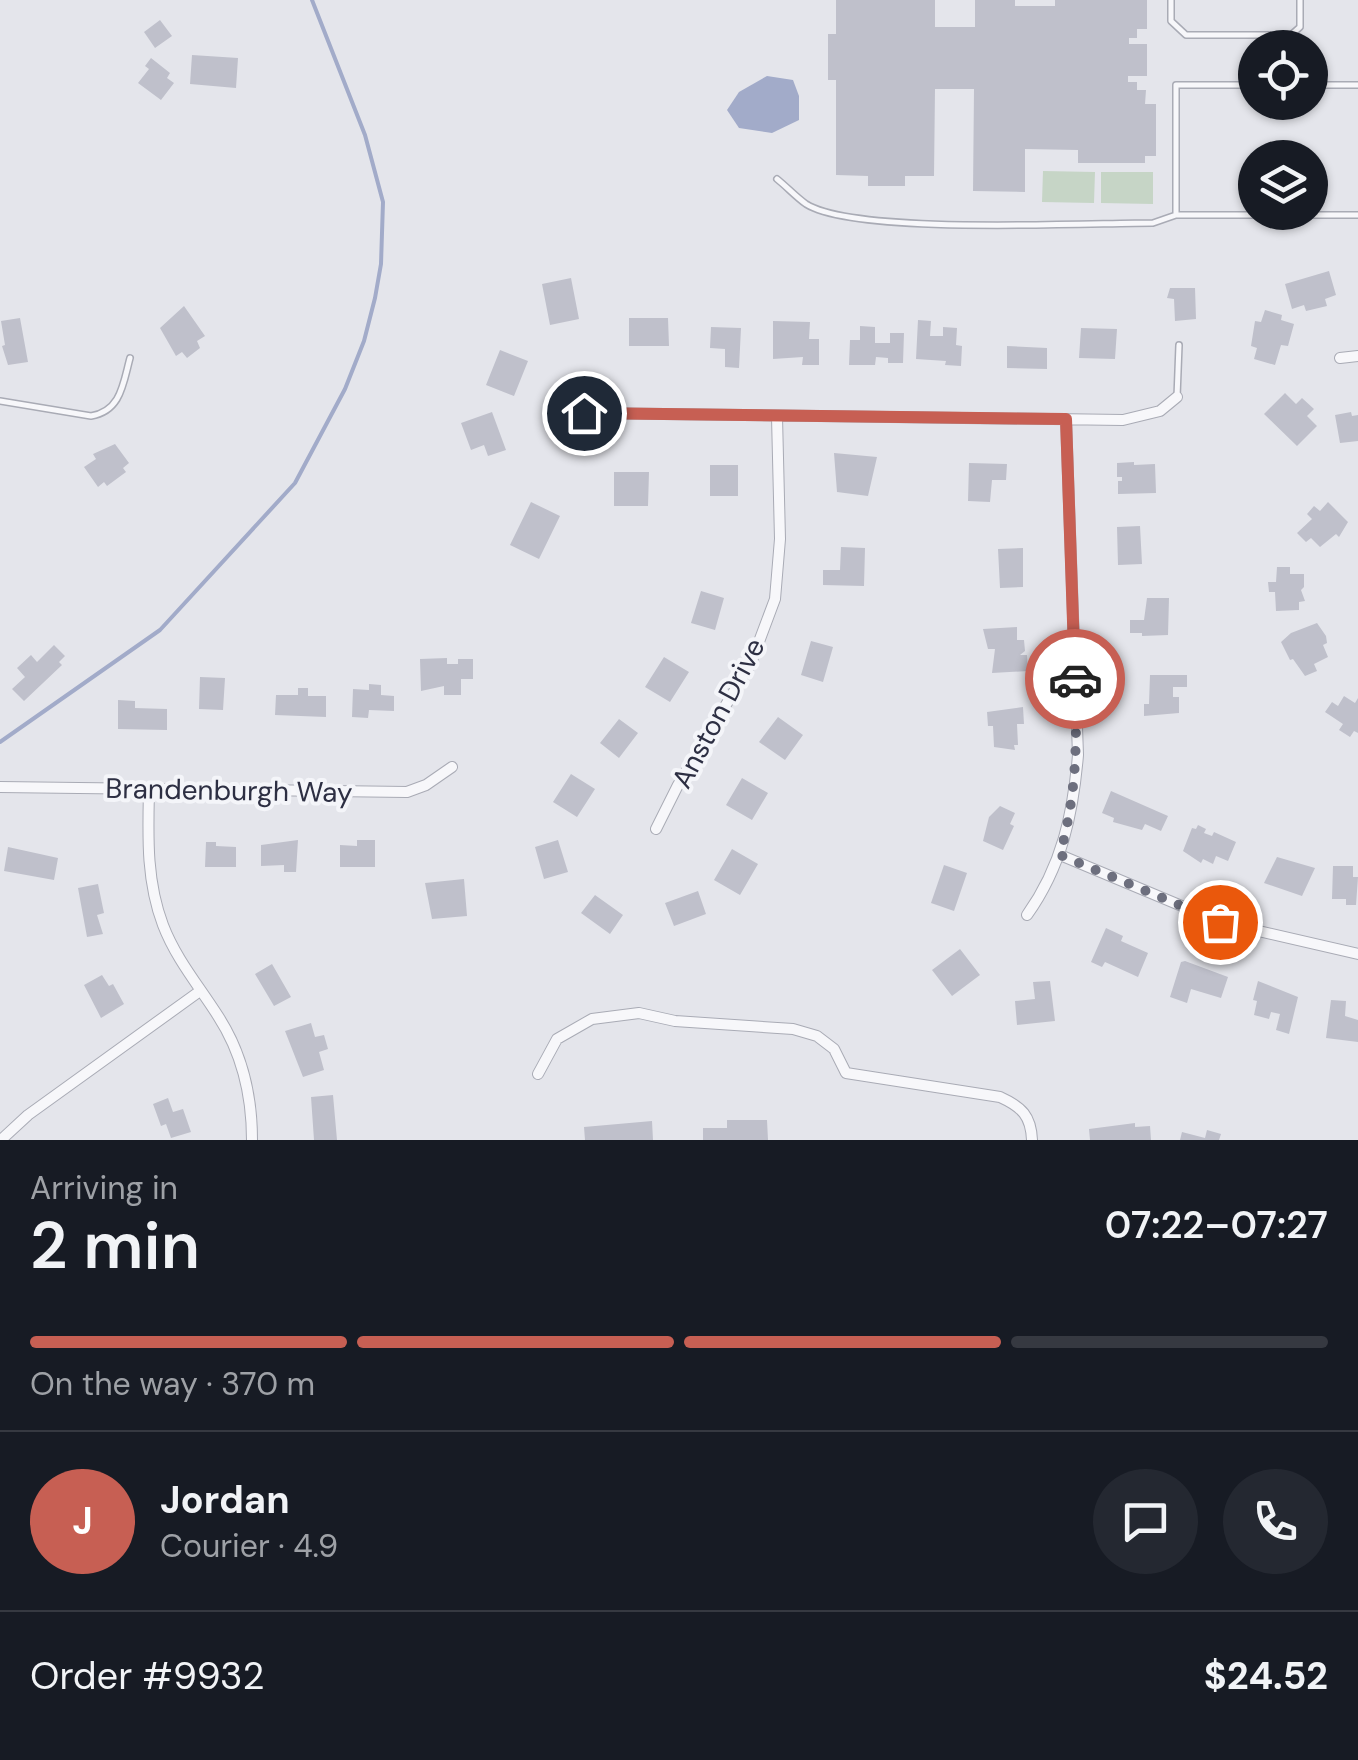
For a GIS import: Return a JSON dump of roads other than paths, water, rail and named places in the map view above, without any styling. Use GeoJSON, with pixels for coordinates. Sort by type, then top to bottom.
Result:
{"type":"FeatureCollection","features":[{"type":"Feature","properties":{"kind":"street"},"geometry":{"type":"LineString","coordinates":[[1340,358],[1358,356]]}},
{"type":"Feature","properties":{"kind":"street"},"geometry":{"type":"LineString","coordinates":[[584,413],[1138,418],[1160,411],[1177,397]]}},
{"type":"Feature","properties":{"kind":"street","name":"Anston Drive"},"geometry":{"type":"LineString","coordinates":[[656,829],[751,663],[774,599],[780,539],[778,417]]}},
{"type":"Feature","properties":{"kind":"street"},"geometry":{"type":"LineString","coordinates":[[1027,915],[1046,888],[1060,855],[1073,806],[1078,754],[1066,419]]}},
{"type":"Feature","properties":{"kind":"street","name":"Brandenburgh Way"},"geometry":{"type":"LineString","coordinates":[[0,787],[407,792],[426,785],[452,767]]}},
{"type":"Feature","properties":{"kind":"street"},"geometry":{"type":"LineString","coordinates":[[150,789],[148,848],[155,898],[173,947],[221,1020],[236,1051],[247,1085],[252,1140]]}},
{"type":"Feature","properties":{"kind":"street"},"geometry":{"type":"LineString","coordinates":[[1060,855],[1220,922],[1358,954]]}},
{"type":"Feature","properties":{"kind":"street"},"geometry":{"type":"LineString","coordinates":[[1,1140],[28,1115],[200,991]]}},
{"type":"Feature","properties":{"kind":"street"},"geometry":{"type":"LineString","coordinates":[[538,1074],[556,1040],[592,1019],[618,1013],[793,1029],[817,1036],[834,1049],[846,1073],[1000,1097],[1020,1106],[1031,1122],[1032,1140]]}},
{"type":"Feature","properties":{"kind":"lane"},"geometry":{"type":"LineString","coordinates":[[1171,0],[1171,21],[1186,34],[1262,35],[1297,33],[1300,0]]}},
{"type":"Feature","properties":{"kind":"lane"},"geometry":{"type":"LineString","coordinates":[[1176,215],[1176,85],[1238,85]]}},
{"type":"Feature","properties":{"kind":"lane"},"geometry":{"type":"LineString","coordinates":[[1328,85],[1358,85]]}},
{"type":"Feature","properties":{"kind":"lane"},"geometry":{"type":"LineString","coordinates":[[777,178],[808,206],[845,216],[910,222],[1153,223],[1176,215],[1358,215]]}},
{"type":"Feature","properties":{"kind":"lane"},"geometry":{"type":"LineString","coordinates":[[1177,397],[1179,344]]}},
{"type":"Feature","properties":{"kind":"lane"},"geometry":{"type":"LineString","coordinates":[[0,401],[91,416],[104,414],[120,395],[130,358]]}},
{"type":"Feature","properties":{"kind":"water"},"geometry":{"type":"Polygon","coordinates":[[[767,76],[793,80],[799,96],[799,120],[772,133],[739,128],[727,110],[739,92],[767,76]]]}},
{"type":"Feature","properties":{"kind":"waterway"},"geometry":{"type":"LineString","coordinates":[[0,742],[160,630],[295,483],[345,389],[364,341],[375,298],[381,264],[383,202],[365,135],[312,0]]}}]}
